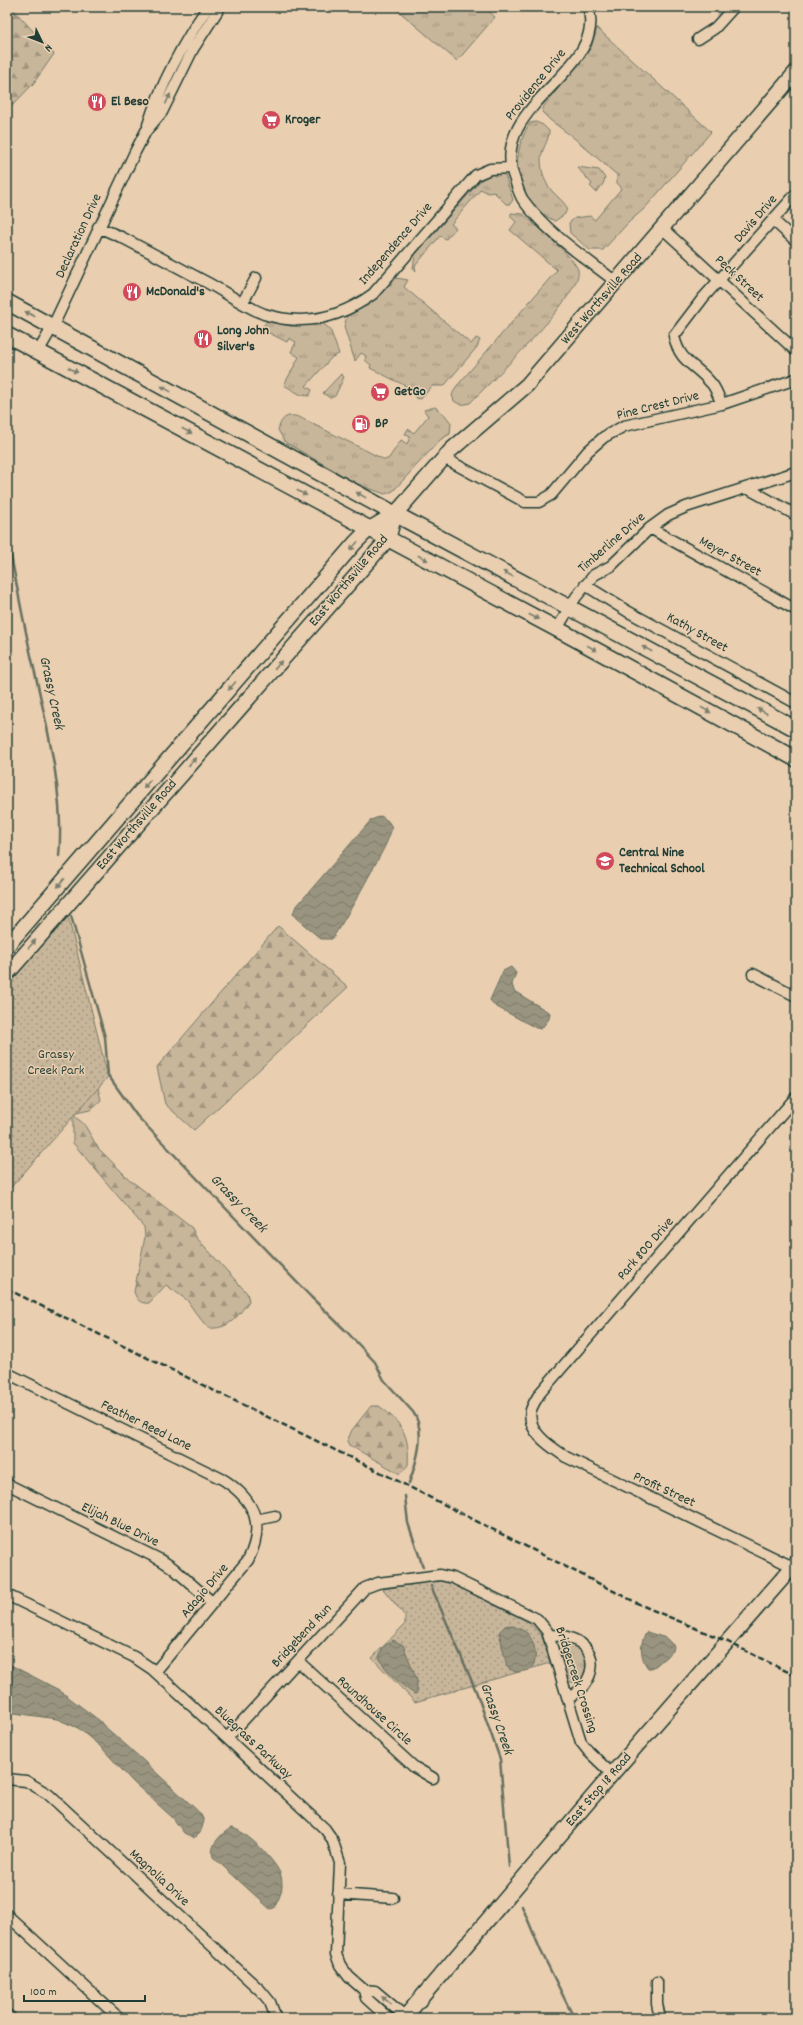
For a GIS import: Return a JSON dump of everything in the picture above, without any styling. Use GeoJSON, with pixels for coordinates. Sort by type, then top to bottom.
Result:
{"type":"FeatureCollection","features":[{"type":"Feature","properties":{"kind":"main road","name":"West Worthsville Road"},"geometry":{"type":"LineString","coordinates":[[395,514],[444,458],[467,435],[527,385],[796,72]]}},
{"type":"Feature","properties":{"kind":"main road"},"geometry":{"type":"LineString","coordinates":[[7,302],[395,514],[796,729]]}},
{"type":"Feature","properties":{"kind":"main road"},"geometry":{"type":"LineString","coordinates":[[7,335],[557,629],[796,759]]}},
{"type":"Feature","properties":{"kind":"main road","name":"East Worthsville Road"},"geometry":{"type":"LineString","coordinates":[[7,946],[369,528],[395,514]]}},
{"type":"Feature","properties":{"kind":"main road","name":"East Worthsville Road"},"geometry":{"type":"LineString","coordinates":[[7,974],[388,539],[395,514]]}},
{"type":"Feature","properties":{"kind":"main road","name":"East Stop 18 Road"},"geometry":{"type":"LineString","coordinates":[[405,2017],[612,1774],[795,1565]]}},
{"type":"Feature","properties":{"kind":"street","name":"Declaration Drive"},"geometry":{"type":"LineString","coordinates":[[38,352],[53,326],[98,227],[146,131],[158,99],[183,48],[208,7]]}},
{"type":"Feature","properties":{"kind":"street","name":"Declaration Drive"},"geometry":{"type":"LineString","coordinates":[[146,131],[162,112],[193,49],[220,7]]}},
{"type":"Feature","properties":{"kind":"street","name":"Providence Drive"},"geometry":{"type":"LineString","coordinates":[[588,7],[591,15],[589,36],[582,51],[518,126],[511,148],[510,168],[522,199],[543,222],[616,282]]}},
{"type":"Feature","properties":{"kind":"street"},"geometry":{"type":"LineString","coordinates":[[698,38],[715,28],[734,7]]}},
{"type":"Feature","properties":{"kind":"street","name":"Independence Drive"},"geometry":{"type":"LineString","coordinates":[[98,227],[121,237],[264,314],[299,320],[335,316],[357,306],[385,283],[476,175],[490,169],[510,168]]}},
{"type":"Feature","properties":{"kind":"street","name":"Davis Drive"},"geometry":{"type":"LineString","coordinates":[[722,404],[711,382],[687,362],[677,350],[674,336],[720,279],[774,221],[796,194]]}},
{"type":"Feature","properties":{"kind":"street"},"geometry":{"type":"LineString","coordinates":[[774,221],[796,241]]}},
{"type":"Feature","properties":{"kind":"street","name":"Peck Street"},"geometry":{"type":"LineString","coordinates":[[662,228],[720,279],[796,351]]}},
{"type":"Feature","properties":{"kind":"street"},"geometry":{"type":"LineString","coordinates":[[243,302],[256,278]]}},
{"type":"Feature","properties":{"kind":"street","name":"Pine Crest Drive"},"geometry":{"type":"LineString","coordinates":[[444,458],[525,502],[539,502],[551,495],[588,451],[604,437],[624,426],[722,404],[796,379]]}},
{"type":"Feature","properties":{"kind":"street","name":"Timberline Drive"},"geometry":{"type":"LineString","coordinates":[[557,629],[585,585],[594,575],[616,562],[650,528],[668,515],[686,507],[796,472]]}},
{"type":"Feature","properties":{"kind":"street"},"geometry":{"type":"LineString","coordinates":[[747,488],[796,515]]}},
{"type":"Feature","properties":{"kind":"street","name":"Meyer Street"},"geometry":{"type":"LineString","coordinates":[[650,528],[796,610]]}},
{"type":"Feature","properties":{"kind":"street","name":"Kathy Street"},"geometry":{"type":"LineString","coordinates":[[585,585],[628,611],[796,704]]}},
{"type":"Feature","properties":{"kind":"street"},"geometry":{"type":"LineString","coordinates":[[752,974],[796,996]]}},
{"type":"Feature","properties":{"kind":"street","name":"Park 800 Drive"},"geometry":{"type":"LineString","coordinates":[[533,1425],[531,1410],[540,1393],[796,1097]]}},
{"type":"Feature","properties":{"kind":"street","name":"Feather Reed Lane"},"geometry":{"type":"LineString","coordinates":[[7,1373],[224,1480],[244,1495],[256,1520]]}},
{"type":"Feature","properties":{"kind":"street","name":"Profit Street"},"geometry":{"type":"LineString","coordinates":[[533,1425],[543,1442],[566,1457],[795,1565]]}},
{"type":"Feature","properties":{"kind":"street","name":"Elijah Blue Drive"},"geometry":{"type":"LineString","coordinates":[[7,1484],[161,1560],[213,1603]]}},
{"type":"Feature","properties":{"kind":"street"},"geometry":{"type":"LineString","coordinates":[[256,1520],[275,1516]]}},
{"type":"Feature","properties":{"kind":"street","name":"Adagio Drive"},"geometry":{"type":"LineString","coordinates":[[155,1672],[248,1560],[254,1548],[258,1534],[256,1520]]}},
{"type":"Feature","properties":{"kind":"street","name":"Bridgecreek Crossing"},"geometry":{"type":"LineString","coordinates":[[440,1575],[453,1578],[537,1619],[549,1635],[584,1747],[612,1774]]}},
{"type":"Feature","properties":{"kind":"street","name":"Bridgebend Run"},"geometry":{"type":"LineString","coordinates":[[227,1738],[365,1588],[378,1583],[440,1575]]}},
{"type":"Feature","properties":{"kind":"street","name":"Bluegrass Parkway"},"geometry":{"type":"LineString","coordinates":[[7,1595],[134,1657],[155,1672],[329,1834],[336,1848],[340,1863],[336,1954],[340,1965],[349,1977],[364,1990],[366,1998],[388,2018]]}},
{"type":"Feature","properties":{"kind":"street"},"geometry":{"type":"LineString","coordinates":[[549,1635],[571,1638],[583,1646],[591,1659],[590,1678],[582,1690],[568,1698]]}},
{"type":"Feature","properties":{"kind":"street","name":"Roundhouse Circle"},"geometry":{"type":"LineString","coordinates":[[298,1661],[414,1767],[433,1778]]}},
{"type":"Feature","properties":{"kind":"street","name":"Magnolia Drive"},"geometry":{"type":"LineString","coordinates":[[7,1779],[26,1781],[48,1794],[261,1991],[270,2002],[276,2018]]}},
{"type":"Feature","properties":{"kind":"street"},"geometry":{"type":"LineString","coordinates":[[338,1894],[393,1898]]}},
{"type":"Feature","properties":{"kind":"street"},"geometry":{"type":"LineString","coordinates":[[7,1915],[119,2018]]}},
{"type":"Feature","properties":{"kind":"street"},"geometry":{"type":"LineString","coordinates":[[657,1982],[657,2004],[660,2018]]}},
{"type":"Feature","properties":{"kind":"street","name":"Bluegrass Parkway"},"geometry":{"type":"LineString","coordinates":[[364,1990],[374,1991],[405,2017]]}},
{"type":"Feature","properties":{"kind":"street"},"geometry":{"type":"LineString","coordinates":[[7,2015],[10,2018]]}},
{"type":"Feature","properties":{"kind":"green space"},"geometry":{"type":"Polygon","coordinates":[[[7,7],[11,7],[54,54],[33,84],[7,111],[7,7]]]}},
{"type":"Feature","properties":{"kind":"green space"},"geometry":{"type":"Polygon","coordinates":[[[394,7],[484,7],[495,17],[457,61],[394,7]]]}},
{"type":"Feature","properties":{"kind":"green space"},"geometry":{"type":"Polygon","coordinates":[[[597,28],[711,132],[645,208],[628,223],[603,250],[590,250],[570,233],[569,223],[575,218],[590,216],[595,220],[620,190],[621,187],[617,183],[617,175],[542,112],[544,106],[591,48],[597,28]]]}},
{"type":"Feature","properties":{"kind":"green space"},"geometry":{"type":"Polygon","coordinates":[[[536,122],[543,125],[549,131],[541,158],[547,185],[563,201],[567,208],[565,214],[555,221],[542,213],[531,203],[524,192],[519,179],[519,151],[523,137],[530,123],[536,122]]]}},
{"type":"Feature","properties":{"kind":"green space"},"geometry":{"type":"Polygon","coordinates":[[[577,167],[599,170],[605,178],[603,184],[596,192],[590,186],[592,184],[577,167]]]}},
{"type":"Feature","properties":{"kind":"green space"},"geometry":{"type":"Polygon","coordinates":[[[500,173],[505,175],[513,200],[510,204],[506,204],[494,192],[488,193],[481,189],[451,224],[456,228],[446,239],[440,236],[415,266],[416,272],[413,268],[415,255],[481,180],[490,175],[500,173]]]}},
{"type":"Feature","properties":{"kind":"green space"},"geometry":{"type":"Polygon","coordinates":[[[511,213],[523,214],[554,241],[570,258],[578,270],[576,282],[566,298],[533,338],[470,403],[461,405],[454,401],[452,395],[456,387],[557,270],[510,230],[516,222],[511,217],[511,213]]]}},
{"type":"Feature","properties":{"kind":"green space"},"geometry":{"type":"Polygon","coordinates":[[[396,278],[408,280],[404,287],[471,344],[476,338],[480,340],[477,347],[444,386],[432,386],[421,399],[416,398],[408,387],[370,368],[371,365],[365,360],[366,356],[361,353],[355,361],[344,327],[347,316],[374,299],[396,278]]]}},
{"type":"Feature","properties":{"kind":"green space"},"geometry":{"type":"Polygon","coordinates":[[[267,321],[297,325],[322,323],[330,329],[339,354],[332,357],[306,386],[312,390],[309,396],[301,395],[284,385],[299,357],[291,352],[296,342],[289,338],[287,342],[261,329],[267,321]]]}},
{"type":"Feature","properties":{"kind":"green space"},"geometry":{"type":"Polygon","coordinates":[[[341,374],[344,377],[335,396],[330,398],[323,393],[341,374]]]}},
{"type":"Feature","properties":{"kind":"green space"},"geometry":{"type":"Polygon","coordinates":[[[435,407],[445,415],[451,423],[450,434],[440,440],[393,491],[385,494],[348,481],[337,472],[285,442],[278,430],[281,423],[287,416],[299,417],[385,460],[389,458],[401,440],[407,444],[410,437],[405,434],[408,429],[414,433],[428,416],[424,410],[435,407]]]}},
{"type":"Feature","properties":{"kind":"green space","name":"Grassy Creek Park"},"geometry":{"type":"Polygon","coordinates":[[[67,912],[108,1077],[7,1192],[7,982],[67,912]]]}},
{"type":"Feature","properties":{"kind":"green space"},"geometry":{"type":"Polygon","coordinates":[[[278,926],[348,987],[194,1130],[165,1104],[157,1067],[278,926]]]}},
{"type":"Feature","properties":{"kind":"green space"},"geometry":{"type":"Polygon","coordinates":[[[98,1088],[101,1100],[90,1110],[76,1113],[74,1116],[84,1124],[98,1148],[130,1180],[192,1228],[196,1237],[247,1293],[249,1301],[241,1312],[232,1321],[222,1327],[208,1328],[187,1300],[166,1285],[149,1303],[143,1303],[138,1299],[134,1292],[145,1237],[144,1227],[73,1143],[73,1117],[7,1160],[98,1088]]]}},
{"type":"Feature","properties":{"kind":"green space"},"geometry":{"type":"Polygon","coordinates":[[[371,1406],[379,1406],[394,1418],[399,1424],[406,1438],[408,1446],[408,1465],[400,1474],[349,1445],[347,1441],[352,1430],[371,1406]]]}},
{"type":"Feature","properties":{"kind":"green space"},"geometry":{"type":"Polygon","coordinates":[[[431,1581],[447,1581],[530,1623],[542,1636],[550,1663],[415,1702],[372,1658],[405,1624],[405,1616],[383,1589],[431,1581]]]}},
{"type":"Feature","properties":{"kind":"green space"},"geometry":{"type":"Polygon","coordinates":[[[571,1645],[579,1649],[585,1662],[585,1676],[578,1683],[572,1683],[569,1681],[563,1665],[562,1649],[571,1645]]]}},
{"type":"Feature","properties":{"kind":"water"},"geometry":{"type":"Polygon","coordinates":[[[381,816],[388,821],[392,827],[385,846],[355,902],[332,939],[321,939],[296,918],[293,914],[295,908],[371,820],[381,816]]]}},
{"type":"Feature","properties":{"kind":"water"},"geometry":{"type":"Polygon","coordinates":[[[511,967],[516,973],[512,984],[514,991],[550,1013],[549,1019],[541,1029],[536,1028],[495,1006],[490,1000],[503,971],[511,967]]]}},
{"type":"Feature","properties":{"kind":"water"},"geometry":{"type":"Polygon","coordinates":[[[509,1625],[527,1633],[532,1640],[535,1651],[535,1661],[529,1670],[515,1672],[507,1667],[499,1632],[505,1626],[509,1625]]]}},
{"type":"Feature","properties":{"kind":"water"},"geometry":{"type":"Polygon","coordinates":[[[647,1632],[666,1638],[674,1646],[673,1651],[653,1668],[648,1668],[642,1655],[643,1640],[647,1632]]]}},
{"type":"Feature","properties":{"kind":"water"},"geometry":{"type":"Polygon","coordinates":[[[393,1640],[403,1645],[417,1680],[417,1693],[415,1694],[394,1678],[385,1668],[379,1657],[383,1647],[393,1640]]]}},
{"type":"Feature","properties":{"kind":"water"},"geometry":{"type":"Polygon","coordinates":[[[7,1663],[59,1690],[100,1721],[200,1813],[204,1821],[201,1831],[194,1838],[184,1833],[173,1818],[133,1782],[101,1747],[78,1728],[57,1719],[7,1712],[7,1663]]]}},
{"type":"Feature","properties":{"kind":"water"},"geometry":{"type":"Polygon","coordinates":[[[231,1828],[244,1834],[252,1840],[268,1855],[279,1870],[282,1881],[282,1889],[274,1908],[270,1909],[213,1857],[213,1848],[217,1840],[231,1828]]]}},
{"type":"Feature","properties":{"kind":"waterway","name":"Grassy Creek"},"geometry":{"type":"LineString","coordinates":[[7,536],[26,632],[49,734],[57,784],[60,833],[59,856]]}},
{"type":"Feature","properties":{"kind":"waterway","name":"Grassy Creek"},"geometry":{"type":"LineString","coordinates":[[71,916],[105,1037],[108,1075],[137,1116],[375,1362],[384,1380],[413,1412],[417,1420],[420,1438],[415,1467],[409,1483]]}},
{"type":"Feature","properties":{"kind":"waterway","name":"Grassy Creek"},"geometry":{"type":"LineString","coordinates":[[405,1496],[408,1523],[423,1567]]}},
{"type":"Feature","properties":{"kind":"waterway","name":"Grassy Creek"},"geometry":{"type":"LineString","coordinates":[[431,1586],[476,1691],[500,1759],[509,1867]]}},
{"type":"Feature","properties":{"kind":"waterway","name":"Grassy Creek"},"geometry":{"type":"LineString","coordinates":[[522,1906],[540,1949],[574,2018]]}},
{"type":"Feature","properties":{"kind":"railway"},"geometry":{"type":"LineString","coordinates":[[7,1289],[388,1476],[641,1605],[728,1642],[796,1676]]}},
{"type":"Feature","properties":{"kind":"place","name":"El Beso"},"geometry":{"type":"Point","coordinates":[97,102]}},
{"type":"Feature","properties":{"kind":"place","name":"Kroger"},"geometry":{"type":"Point","coordinates":[271,120]}},
{"type":"Feature","properties":{"kind":"place","name":"McDonald's"},"geometry":{"type":"Point","coordinates":[132,292]}},
{"type":"Feature","properties":{"kind":"place","name":"Long John Silver's"},"geometry":{"type":"Point","coordinates":[203,339]}},
{"type":"Feature","properties":{"kind":"place","name":"GetGo"},"geometry":{"type":"Point","coordinates":[380,392]}},
{"type":"Feature","properties":{"kind":"place","name":"BP"},"geometry":{"type":"Point","coordinates":[361,424]}},
{"type":"Feature","properties":{"kind":"place","name":"Central Nine Technical School"},"geometry":{"type":"Point","coordinates":[605,861]}}]}
